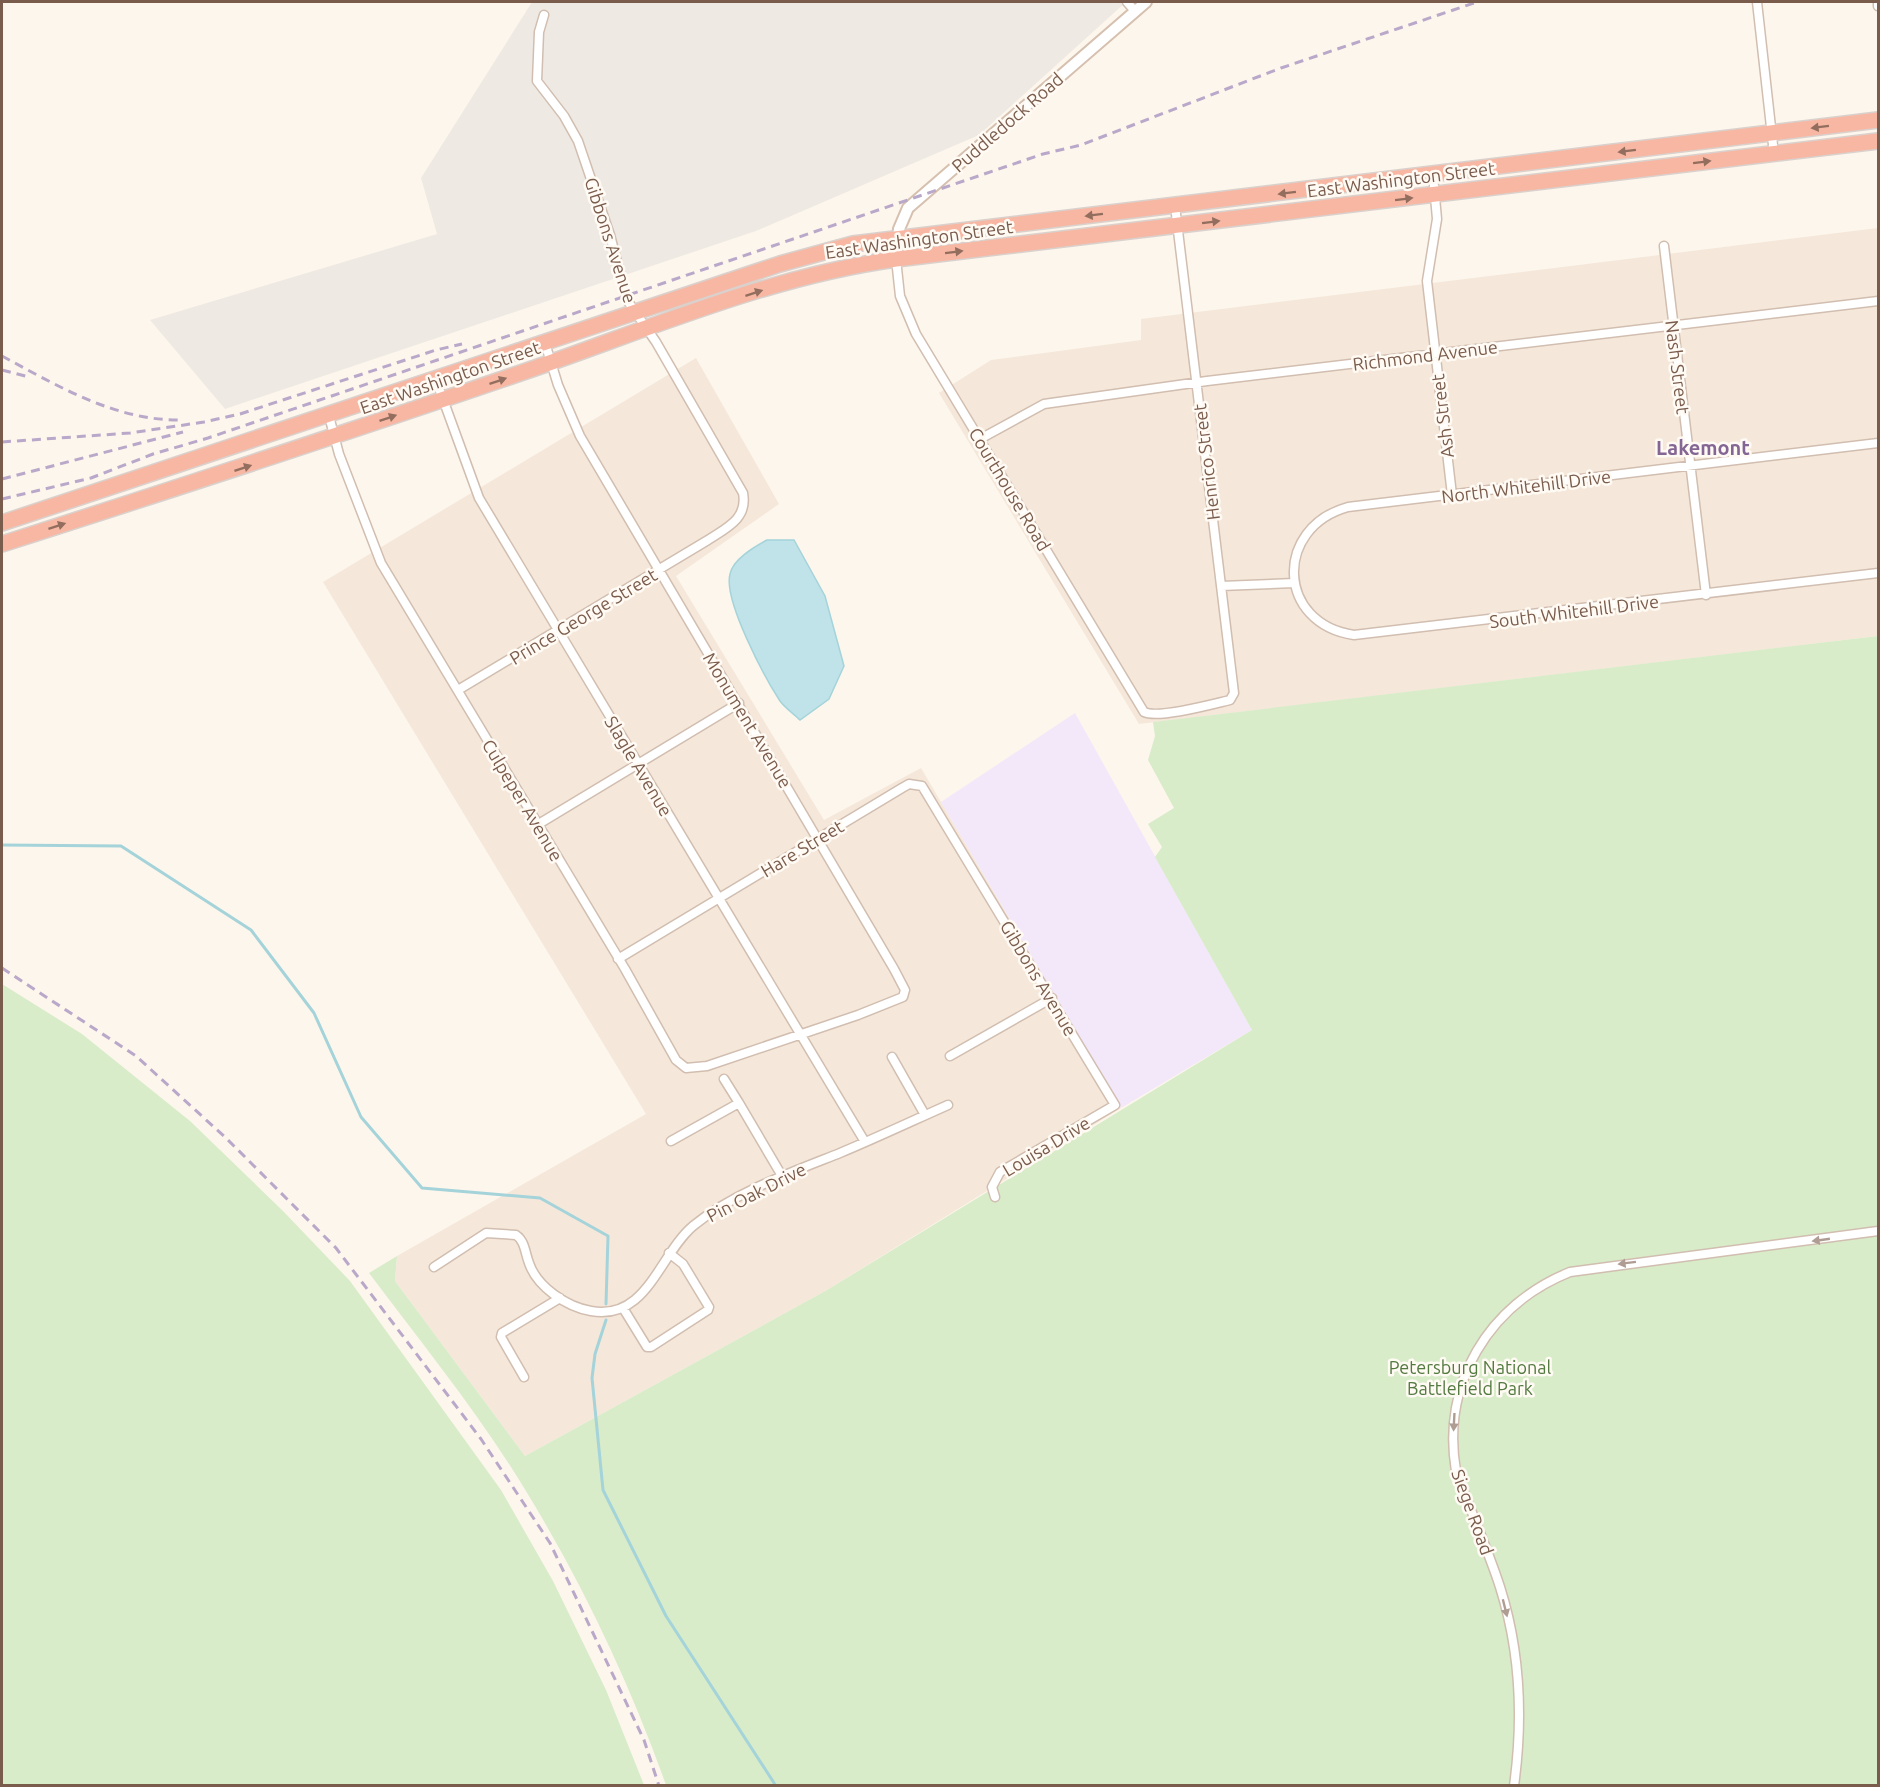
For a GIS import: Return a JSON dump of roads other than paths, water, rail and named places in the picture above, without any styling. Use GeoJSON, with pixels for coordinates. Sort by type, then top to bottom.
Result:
{"type":"FeatureCollection","features":[{"type":"Feature","properties":{"kind":"highway","name":"East Washington Street"},"geometry":{"type":"LineString","coordinates":[[2,523],[821,252],[897,238],[1878,120]]}},
{"type":"Feature","properties":{"kind":"highway","name":"East Washington Street"},"geometry":{"type":"LineString","coordinates":[[2,544],[334,437],[831,270],[896,259],[1878,141]]}},
{"type":"Feature","properties":{"kind":"main road","name":"Puddledock Road"},"geometry":{"type":"LineString","coordinates":[[896,259],[897,238],[903,217],[920,196],[1146,2]]}},
{"type":"Feature","properties":{"kind":"street"},"geometry":{"type":"LineString","coordinates":[[1127,2],[1135,11]]}},
{"type":"Feature","properties":{"kind":"street"},"geometry":{"type":"LineString","coordinates":[[1758,2],[1774,154]]}},
{"type":"Feature","properties":{"kind":"street","name":"Gibbons Avenue"},"geometry":{"type":"LineString","coordinates":[[544,15],[538,32],[537,81],[564,116],[578,141],[610,235],[621,284],[635,313],[743,493],[744,508],[741,516],[708,540]]}},
{"type":"Feature","properties":{"kind":"street","name":"Ash Street"},"geometry":{"type":"LineString","coordinates":[[1433,175],[1436,234],[1427,281],[1452,495]]}},
{"type":"Feature","properties":{"kind":"street","name":"Henrico Street"},"geometry":{"type":"LineString","coordinates":[[1175,206],[1233,697]]}},
{"type":"Feature","properties":{"kind":"street","name":"Nash Street"},"geometry":{"type":"LineString","coordinates":[[1665,246],[1672,326],[1706,595]]}},
{"type":"Feature","properties":{"kind":"street","name":"Courthouse Road"},"geometry":{"type":"LineString","coordinates":[[896,259],[900,296],[916,334],[1144,712],[1148,714],[1215,704],[1233,697]]}},
{"type":"Feature","properties":{"kind":"street","name":"Richmond Avenue"},"geometry":{"type":"LineString","coordinates":[[980,439],[1044,404],[1197,383],[1878,301]]}},
{"type":"Feature","properties":{"kind":"street","name":"Monument Avenue"},"geometry":{"type":"LineString","coordinates":[[545,344],[550,363],[580,436],[818,838],[894,969],[905,993],[891,1002],[799,1034]]}},
{"type":"Feature","properties":{"kind":"street","name":"Slagle Avenue"},"geometry":{"type":"LineString","coordinates":[[436,380],[474,488],[865,1142]]}},
{"type":"Feature","properties":{"kind":"street","name":"Culpeper Avenue"},"geometry":{"type":"LineString","coordinates":[[329,416],[334,437],[378,557],[676,1060],[687,1068],[707,1066],[799,1034]]}},
{"type":"Feature","properties":{"kind":"street","name":"North Whitehill Drive"},"geometry":{"type":"LineString","coordinates":[[1294,583],[1294,565],[1300,542],[1307,532],[1326,516],[1348,507],[1878,443]]}},
{"type":"Feature","properties":{"kind":"street","name":"Prince George Street"},"geometry":{"type":"LineString","coordinates":[[458,690],[708,540]]}},
{"type":"Feature","properties":{"kind":"street","name":"South Whitehill Drive"},"geometry":{"type":"LineString","coordinates":[[1294,583],[1305,606],[1321,624],[1335,631],[1354,635],[1878,573]]}},
{"type":"Feature","properties":{"kind":"street"},"geometry":{"type":"LineString","coordinates":[[1221,586],[1294,583]]}},
{"type":"Feature","properties":{"kind":"street"},"geometry":{"type":"LineString","coordinates":[[537,825],[739,704]]}},
{"type":"Feature","properties":{"kind":"street","name":"Hare Street"},"geometry":{"type":"LineString","coordinates":[[618,959],[902,788],[916,784],[924,789],[962,850]]}},
{"type":"Feature","properties":{"kind":"street","name":"Gibbons Avenue"},"geometry":{"type":"LineString","coordinates":[[962,850],[1115,1105]]}},
{"type":"Feature","properties":{"kind":"street"},"geometry":{"type":"LineString","coordinates":[[950,1056],[1052,998]]}},
{"type":"Feature","properties":{"kind":"street"},"geometry":{"type":"LineString","coordinates":[[892,1057],[925,1115]]}},
{"type":"Feature","properties":{"kind":"street"},"geometry":{"type":"LineString","coordinates":[[724,1078],[782,1176]]}},
{"type":"Feature","properties":{"kind":"street"},"geometry":{"type":"LineString","coordinates":[[671,1141],[739,1103]]}},
{"type":"Feature","properties":{"kind":"street","name":"Pin Oak Drive"},"geometry":{"type":"LineString","coordinates":[[623,1308],[642,1295],[669,1253],[691,1228],[705,1217],[782,1176],[948,1105]]}},
{"type":"Feature","properties":{"kind":"street","name":"Louisa Drive"},"geometry":{"type":"LineString","coordinates":[[995,1197],[992,1187],[1000,1172],[1115,1105]]}},
{"type":"Feature","properties":{"kind":"street","name":"Siege Road"},"geometry":{"type":"LineString","coordinates":[[1515,1785],[1519,1712],[1513,1645],[1500,1588],[1456,1471],[1453,1452],[1454,1416],[1460,1385],[1466,1369],[1488,1335],[1516,1305],[1539,1288],[1570,1272],[1878,1231]]}},
{"type":"Feature","properties":{"kind":"street"},"geometry":{"type":"LineString","coordinates":[[434,1267],[486,1233],[516,1234],[522,1241],[533,1273],[540,1282],[572,1305],[593,1312],[623,1308],[647,1347],[708,1310],[709,1307],[688,1270],[669,1253]]}},
{"type":"Feature","properties":{"kind":"street"},"geometry":{"type":"LineString","coordinates":[[524,1377],[501,1341],[502,1333],[560,1298]]}},
{"type":"Feature","properties":{"kind":"water"},"geometry":{"type":"Polygon","coordinates":[[[767,540],[794,540],[825,596],[844,666],[829,699],[800,720],[780,701],[765,675],[739,620],[730,586],[730,574],[735,563],[767,540]]]}},
{"type":"Feature","properties":{"kind":"waterway"},"geometry":{"type":"LineString","coordinates":[[2,845],[121,846],[251,930],[314,1013],[361,1117],[422,1188],[540,1198],[608,1236],[606,1304]]}},
{"type":"Feature","properties":{"kind":"waterway"},"geometry":{"type":"LineString","coordinates":[[606,1320],[595,1354],[592,1378],[603,1490],[666,1616],[776,1786]]}},
{"type":"Feature","properties":{"kind":"railway"},"geometry":{"type":"LineString","coordinates":[[2,499],[91,478],[153,454],[208,438],[1043,154],[1081,145],[1281,68],[1477,2]]}},
{"type":"Feature","properties":{"kind":"railway"},"geometry":{"type":"LineString","coordinates":[[2,442],[130,433],[204,422],[240,414],[436,350],[462,344]]}},
{"type":"Feature","properties":{"kind":"railway"},"geometry":{"type":"LineString","coordinates":[[2,356],[86,399],[131,414],[178,420]]}},
{"type":"Feature","properties":{"kind":"railway"},"geometry":{"type":"LineString","coordinates":[[2,370],[29,377]]}},
{"type":"Feature","properties":{"kind":"railway"},"geometry":{"type":"LineString","coordinates":[[2,479],[183,432]]}},
{"type":"Feature","properties":{"kind":"railway"},"geometry":{"type":"LineString","coordinates":[[2,968],[136,1056],[226,1138],[336,1248],[481,1439],[550,1543],[644,1740],[659,1786]]}},
{"type":"Feature","properties":{"kind":"district","name":"Lakemont"},"geometry":{"type":"Point","coordinates":[1703,447]}},
{"type":"Feature","properties":{"kind":"park label","name":"Petersburg National Battlefield Park"},"geometry":{"type":"Point","coordinates":[1470,1377]}}]}
